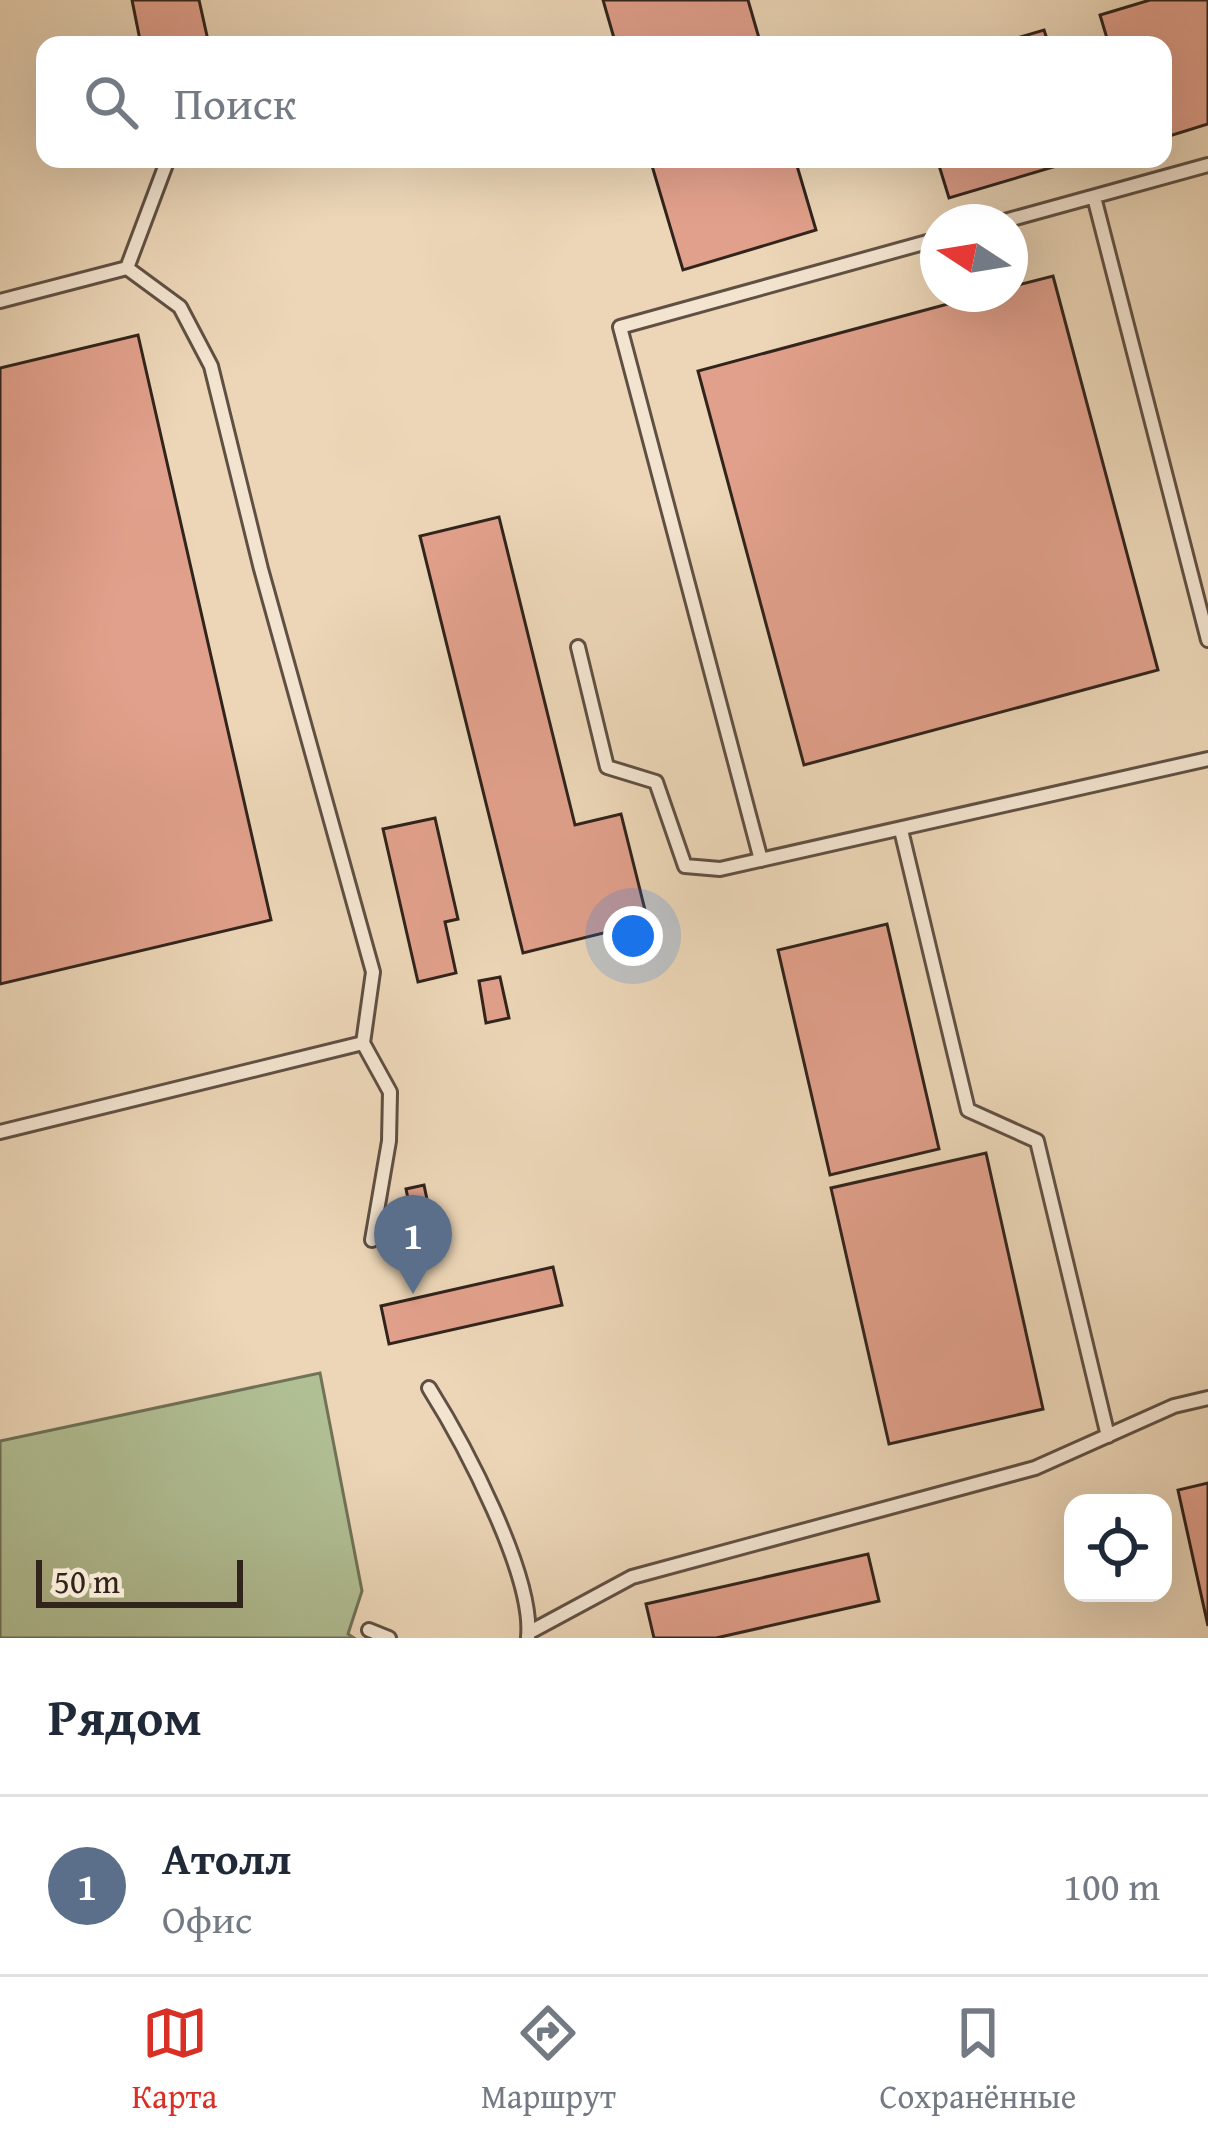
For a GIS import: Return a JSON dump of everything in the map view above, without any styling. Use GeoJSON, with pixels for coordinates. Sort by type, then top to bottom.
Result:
{"type":"FeatureCollection","features":[{"type":"Feature","properties":{"kind":"lane"},"geometry":{"type":"LineString","coordinates":[[1028,214],[1208,165]]}},
{"type":"Feature","properties":{"kind":"lane"},"geometry":{"type":"LineString","coordinates":[[127,268],[165,168]]}},
{"type":"Feature","properties":{"kind":"lane"},"geometry":{"type":"LineString","coordinates":[[1094,196],[1208,640]]}},
{"type":"Feature","properties":{"kind":"lane"},"geometry":{"type":"LineString","coordinates":[[761,860],[620,326],[920,244]]}},
{"type":"Feature","properties":{"kind":"lane"},"geometry":{"type":"LineString","coordinates":[[0,301],[127,268]]}},
{"type":"Feature","properties":{"kind":"lane"},"geometry":{"type":"LineString","coordinates":[[127,268],[180,307],[211,366],[261,569],[373,972],[363,1043],[390,1092],[389,1141],[372,1240]]}},
{"type":"Feature","properties":{"kind":"lane"},"geometry":{"type":"LineString","coordinates":[[578,647],[607,766],[656,782],[685,866],[720,869],[1208,759]]}},
{"type":"Feature","properties":{"kind":"lane"},"geometry":{"type":"LineString","coordinates":[[901,830],[968,1110],[1036,1141],[1108,1436]]}},
{"type":"Feature","properties":{"kind":"lane"},"geometry":{"type":"LineString","coordinates":[[0,1132],[363,1043]]}},
{"type":"Feature","properties":{"kind":"lane"},"geometry":{"type":"LineString","coordinates":[[429,1388],[464,1443],[513,1564],[529,1635],[632,1577],[1035,1468],[1174,1406],[1208,1398]]}},
{"type":"Feature","properties":{"kind":"lane"},"geometry":{"type":"LineString","coordinates":[[369,1630],[389,1638]]}},
{"type":"Feature","properties":{"kind":"green space"},"geometry":{"type":"Polygon","coordinates":[[[320,1373],[362,1591],[348,1634],[354,1638],[0,1638],[0,1441],[320,1373]]]}},
{"type":"Feature","properties":{"kind":"building"},"geometry":{"type":"Polygon","coordinates":[[[132,0],[199,0],[207,36],[139,36],[132,0]]]}},
{"type":"Feature","properties":{"kind":"building"},"geometry":{"type":"Polygon","coordinates":[[[603,0],[748,0],[758,36],[613,36],[603,0]]]}},
{"type":"Feature","properties":{"kind":"building"},"geometry":{"type":"Polygon","coordinates":[[[1150,0],[1208,0],[1208,124],[1172,135],[1172,36],[1106,36],[1100,15],[1150,0]]]}},
{"type":"Feature","properties":{"kind":"building"},"geometry":{"type":"Polygon","coordinates":[[[653,168],[798,168],[816,230],[683,270],[653,168]]]}},
{"type":"Feature","properties":{"kind":"building"},"geometry":{"type":"Polygon","coordinates":[[[940,168],[1050,168],[949,198],[940,168]]]}},
{"type":"Feature","properties":{"kind":"building"},"geometry":{"type":"Polygon","coordinates":[[[1053,276],[1158,670],[804,765],[698,371],[920,311],[1028,312],[1028,282],[1053,276]]]}},
{"type":"Feature","properties":{"kind":"building"},"geometry":{"type":"Polygon","coordinates":[[[138,335],[271,920],[0,984],[0,368],[138,335]]]}},
{"type":"Feature","properties":{"kind":"building"},"geometry":{"type":"Polygon","coordinates":[[[499,517],[575,825],[621,814],[648,922],[523,953],[420,536],[499,517]]]}},
{"type":"Feature","properties":{"kind":"building"},"geometry":{"type":"Polygon","coordinates":[[[435,818],[458,919],[445,922],[456,973],[418,982],[383,829],[435,818]]]}},
{"type":"Feature","properties":{"kind":"building"},"geometry":{"type":"Polygon","coordinates":[[[887,924],[939,1149],[830,1175],[778,950],[887,924]]]}},
{"type":"Feature","properties":{"kind":"building"},"geometry":{"type":"Polygon","coordinates":[[[500,977],[509,1018],[486,1023],[479,981],[500,977]]]}},
{"type":"Feature","properties":{"kind":"building"},"geometry":{"type":"Polygon","coordinates":[[[986,1153],[1043,1409],[889,1444],[831,1188],[986,1153]]]}},
{"type":"Feature","properties":{"kind":"building"},"geometry":{"type":"Polygon","coordinates":[[[424,1185],[429,1209],[411,1213],[406,1189],[424,1185]]]}},
{"type":"Feature","properties":{"kind":"building"},"geometry":{"type":"Polygon","coordinates":[[[553,1267],[562,1305],[389,1344],[381,1306],[553,1267]]]}},
{"type":"Feature","properties":{"kind":"building"},"geometry":{"type":"Polygon","coordinates":[[[1208,1483],[1208,1626],[1178,1490],[1208,1483]]]}},
{"type":"Feature","properties":{"kind":"building"},"geometry":{"type":"Polygon","coordinates":[[[868,1554],[879,1601],[716,1638],[654,1638],[646,1604],[868,1554]]]}},
{"type":"Feature","properties":{"kind":"place","name":"Атолл"},"geometry":{"type":"Point","coordinates":[413,1294]}}]}
